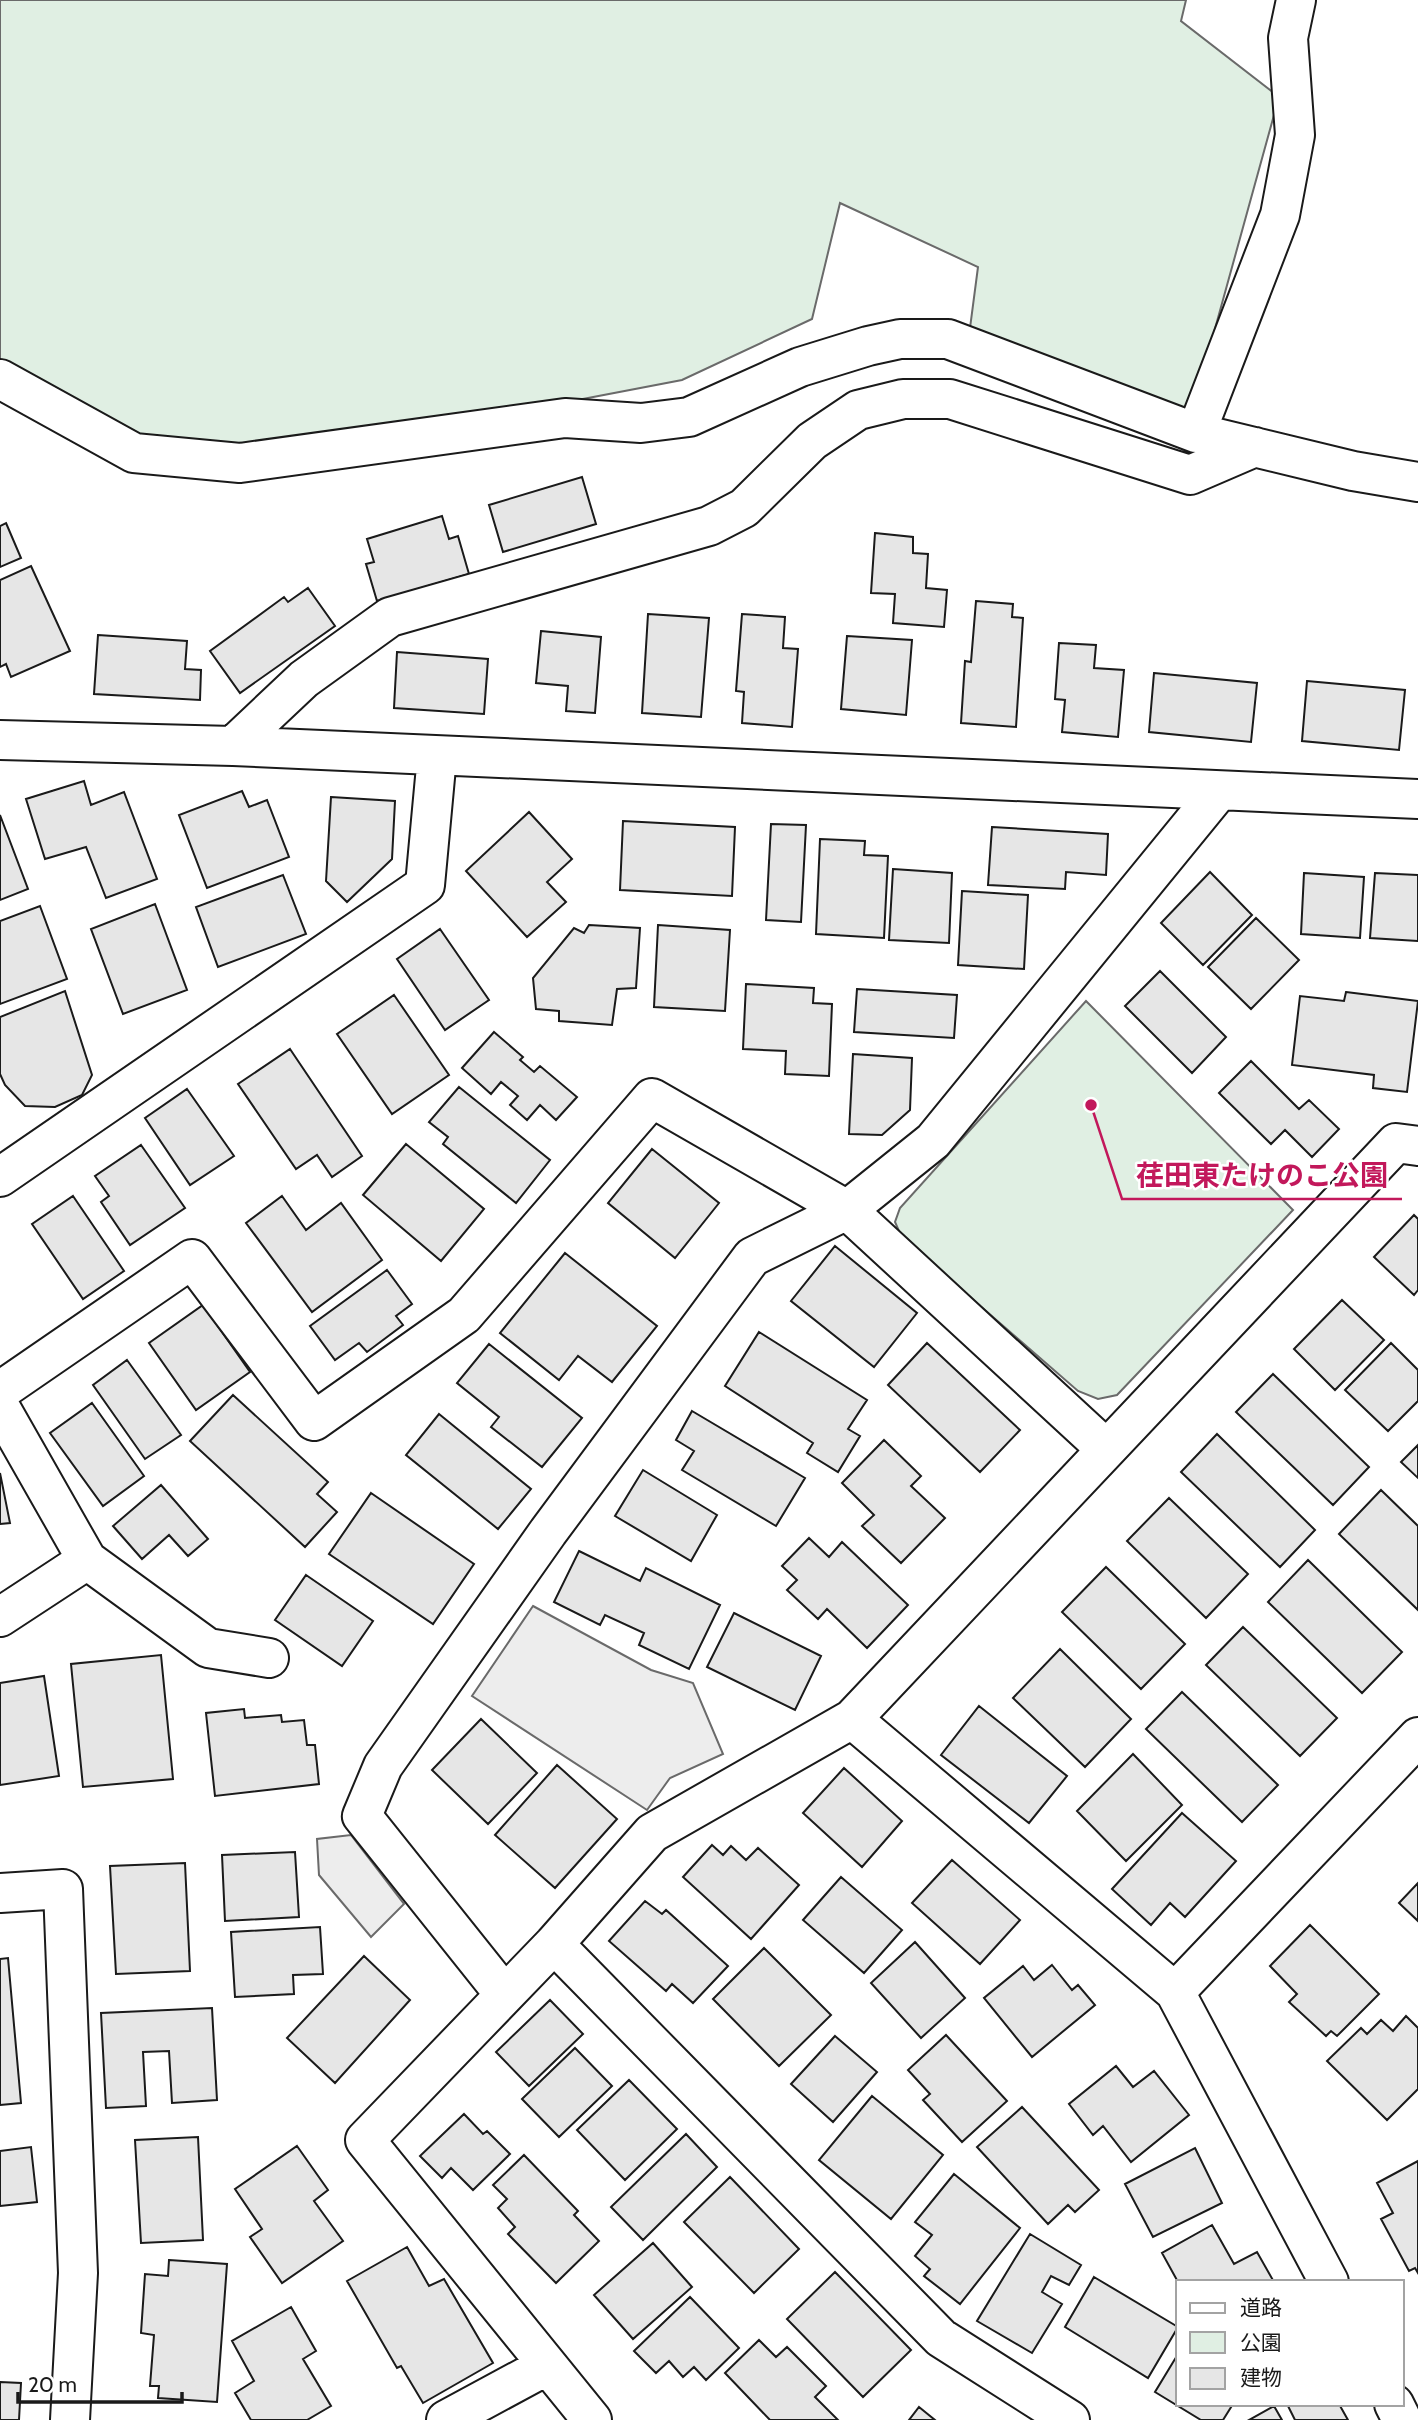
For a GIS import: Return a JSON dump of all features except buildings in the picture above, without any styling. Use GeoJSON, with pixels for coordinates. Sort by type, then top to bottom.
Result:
{"type":"FeatureCollection","features":[{"type":"Feature","properties":{"kind":"street"},"geometry":{"type":"LineString","coordinates":[[1196,433],[1280,215],[1295,135],[1287,38],[1296,0]]}},
{"type":"Feature","properties":{"kind":"street"},"geometry":{"type":"LineString","coordinates":[[0,379],[134,453],[240,463],[565,418],[641,424],[689,417],[800,367],[868,346],[900,339],[948,339],[1196,433],[1353,471],[1418,482]]}},
{"type":"Feature","properties":{"kind":"street"},"geometry":{"type":"LineString","coordinates":[[233,746],[304,679],[390,617],[709,526],[744,508],[811,441],[858,410],[903,399],[950,399],[1190,475],[1255,447]]}},
{"type":"Feature","properties":{"kind":"street"},"geometry":{"type":"LineString","coordinates":[[0,740],[233,746],[1418,799]]}},
{"type":"Feature","properties":{"kind":"street"},"geometry":{"type":"LineString","coordinates":[[0,1177],[425,885],[437,757]]}},
{"type":"Feature","properties":{"kind":"street"},"geometry":{"type":"LineString","coordinates":[[504,1994],[362,1816],[383,1766],[548,1532],[752,1257],[847,1210],[933,1141],[1218,792]]}},
{"type":"Feature","properties":{"kind":"street"},"geometry":{"type":"LineString","coordinates":[[0,1391],[192,1258],[314,1420],[464,1315],[652,1098],[847,1210],[1105,1448]]}},
{"type":"Feature","properties":{"kind":"street"},"geometry":{"type":"LineString","coordinates":[[592,2420],[365,2140],[554,1944],[652,1833],[852,1718],[1396,1143],[1418,1146]]}},
{"type":"Feature","properties":{"kind":"street"},"geometry":{"type":"LineString","coordinates":[[0,1407],[87,1560],[208,1647],[269,1658]]}},
{"type":"Feature","properties":{"kind":"street"},"geometry":{"type":"LineString","coordinates":[[0,1617],[87,1560]]}},
{"type":"Feature","properties":{"kind":"street"},"geometry":{"type":"LineString","coordinates":[[852,1718],[1175,1992],[1328,2280]]}},
{"type":"Feature","properties":{"kind":"street"},"geometry":{"type":"LineString","coordinates":[[1175,1992],[1418,1737]]}},
{"type":"Feature","properties":{"kind":"street"},"geometry":{"type":"LineString","coordinates":[[0,1894],[63,1889],[78,2273],[70,2420]]}},
{"type":"Feature","properties":{"kind":"street"},"geometry":{"type":"LineString","coordinates":[[554,1944],[941,2338],[1070,2420]]}},
{"type":"Feature","properties":{"kind":"street"},"geometry":{"type":"LineString","coordinates":[[446,2420],[546,2365]]}},
{"type":"Feature","properties":{"kind":"green space"},"geometry":{"type":"Polygon","coordinates":[[[0,0],[1186,0],[1181,21],[1279,97],[1192,412],[970,328],[978,267],[840,203],[812,319],[682,380],[541,407],[250,444],[136,441],[0,368],[0,0]]]}},
{"type":"Feature","properties":{"kind":"green space"},"geometry":{"type":"Polygon","coordinates":[[[1086,1001],[1293,1210],[1117,1395],[1098,1399],[1078,1391],[902,1238],[895,1222],[900,1208],[1086,1001]]]}},
{"type":"Feature","properties":{"kind":"shaded area"},"geometry":{"type":"Polygon","coordinates":[[[533,1606],[651,1670],[693,1683],[723,1754],[670,1778],[647,1810],[472,1696],[533,1606]]]}},
{"type":"Feature","properties":{"kind":"shaded area"},"geometry":{"type":"Polygon","coordinates":[[[351,1835],[404,1904],[371,1937],[319,1875],[317,1839],[351,1835]]]}},
{"type":"Feature","properties":{"kind":"place","name":"荏田東たけのこ公園"},"geometry":{"type":"Point","coordinates":[1091,1105]}}]}
